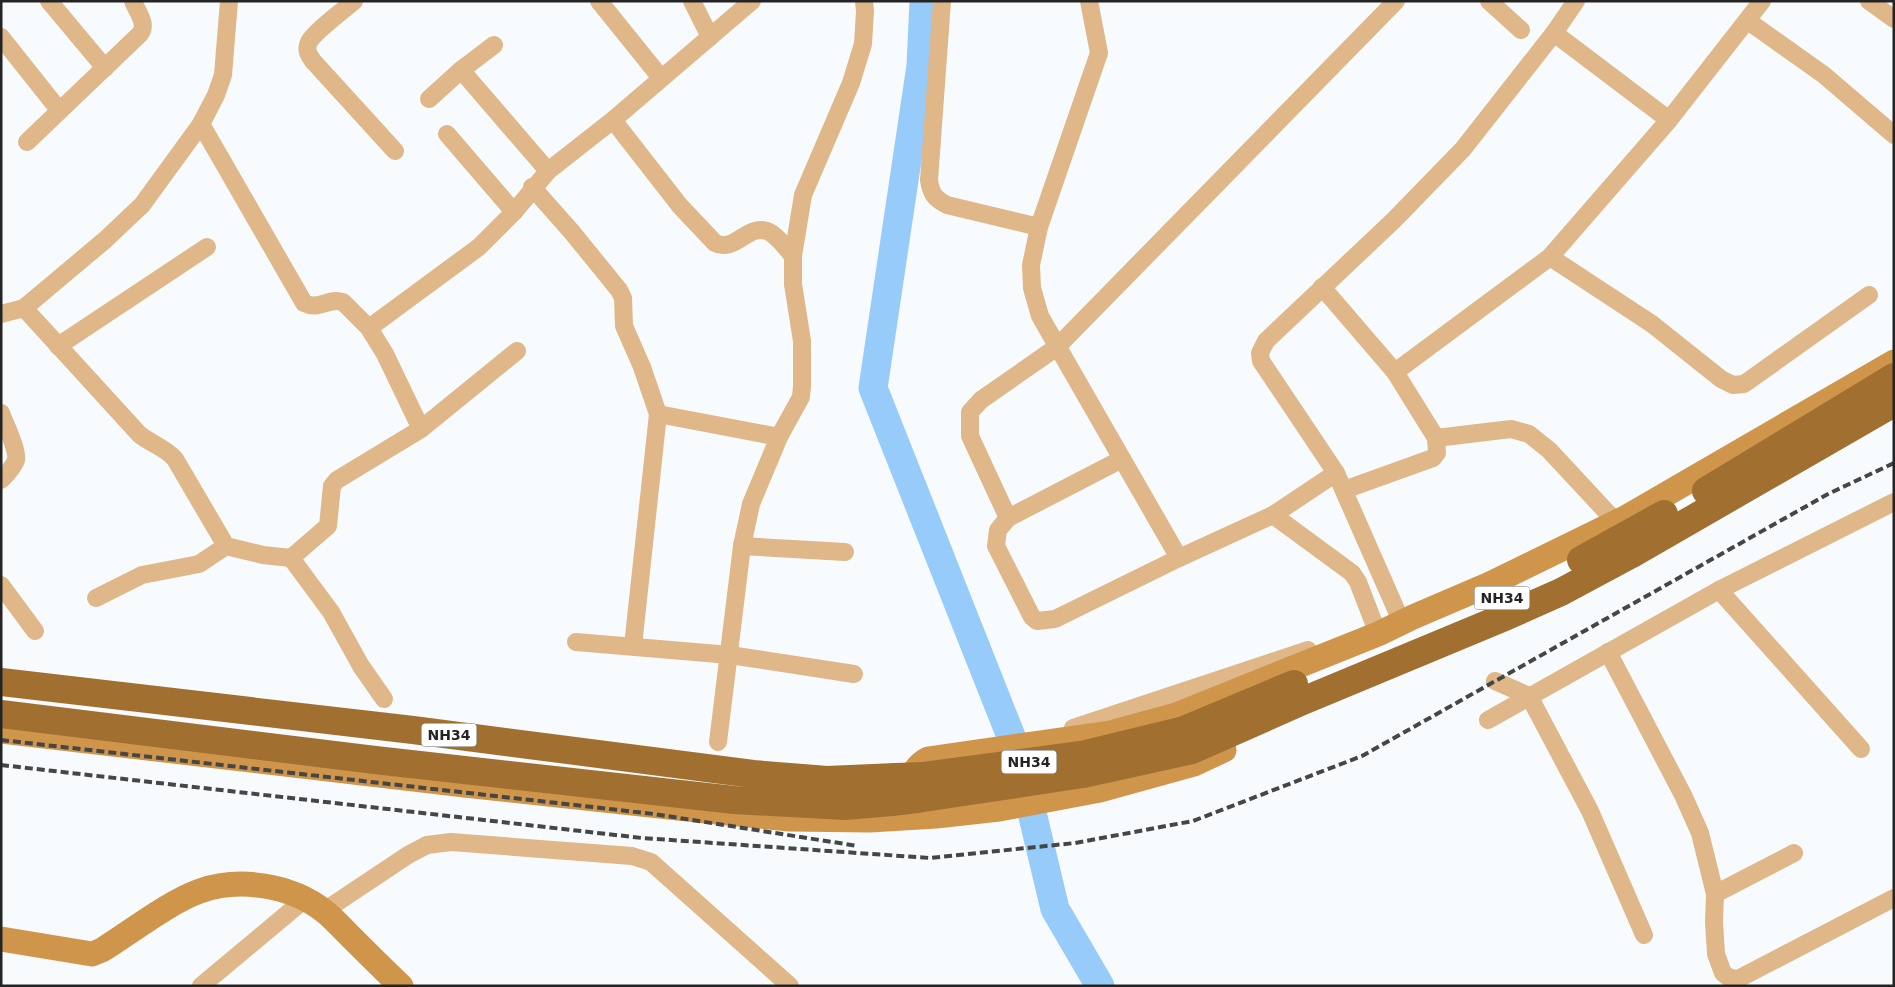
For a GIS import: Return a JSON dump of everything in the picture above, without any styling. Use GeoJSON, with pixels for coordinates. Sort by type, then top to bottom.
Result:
{"type":"FeatureCollection","features":[{"type":"Feature","properties":{"kind":"highway","name":"NH34"},"geometry":{"type":"LineString","coordinates":[[1,714],[375,760],[734,800],[845,806],[907,795],[980,770],[1078,749],[1184,730],[1404,640],[1560,573],[1693,498],[1894,377]]}},
{"type":"Feature","properties":{"kind":"highway","name":"NH34"},"geometry":{"type":"LineString","coordinates":[[1078,749],[1192,750],[1304,700],[1561,592],[1630,555],[1894,403]]}},
{"type":"Feature","properties":{"kind":"highway","name":"NH34"},"geometry":{"type":"LineString","coordinates":[[1,682],[413,730],[752,774],[827,780],[907,795]]}},
{"type":"Feature","properties":{"kind":"street"},"geometry":{"type":"LineString","coordinates":[[49,1],[105,68]]}},
{"type":"Feature","properties":{"kind":"street"},"geometry":{"type":"LineString","coordinates":[[27,142],[143,31],[144,24],[133,1]]}},
{"type":"Feature","properties":{"kind":"street"},"geometry":{"type":"LineString","coordinates":[[1,314],[24,308],[105,240],[142,205],[201,124],[216,95],[223,75],[229,1]]}},
{"type":"Feature","properties":{"kind":"street"},"geometry":{"type":"LineString","coordinates":[[354,1],[314,36],[308,43],[307,52],[394,151]]}},
{"type":"Feature","properties":{"kind":"street"},"geometry":{"type":"LineString","coordinates":[[599,1],[661,78]]}},
{"type":"Feature","properties":{"kind":"street"},"geometry":{"type":"LineString","coordinates":[[692,1],[710,37]]}},
{"type":"Feature","properties":{"kind":"street"},"geometry":{"type":"LineString","coordinates":[[369,328],[479,246],[514,212],[548,171],[613,120],[752,1]]}},
{"type":"Feature","properties":{"kind":"street"},"geometry":{"type":"LineString","coordinates":[[718,742],[742,546],[751,504],[800,396],[802,386],[802,341],[794,297],[793,256],[803,195],[851,84],[863,44],[864,1]]}},
{"type":"Feature","properties":{"kind":"street"},"geometry":{"type":"LineString","coordinates":[[942,1],[929,180],[931,193],[938,200],[948,205],[1039,227]]}},
{"type":"Feature","properties":{"kind":"street"},"geometry":{"type":"LineString","coordinates":[[1089,1],[1099,53],[1039,227],[1031,264],[1032,288],[1040,316],[1179,558]]}},
{"type":"Feature","properties":{"kind":"street"},"geometry":{"type":"LineString","coordinates":[[1008,518],[970,436],[970,412],[981,400],[1057,347],[1396,1]]}},
{"type":"Feature","properties":{"kind":"street"},"geometry":{"type":"LineString","coordinates":[[1489,1],[1521,30]]}},
{"type":"Feature","properties":{"kind":"street"},"geometry":{"type":"LineString","coordinates":[[1402,623],[1336,473],[1261,361],[1260,353],[1266,340],[1394,220],[1463,149],[1554,33],[1576,1]]}},
{"type":"Feature","properties":{"kind":"street"},"geometry":{"type":"LineString","coordinates":[[1395,372],[1550,257],[1669,120],[1762,1]]}},
{"type":"Feature","properties":{"kind":"street"},"geometry":{"type":"LineString","coordinates":[[1869,1],[1894,19]]}},
{"type":"Feature","properties":{"kind":"street"},"geometry":{"type":"LineString","coordinates":[[1748,21],[1824,75],[1894,135]]}},
{"type":"Feature","properties":{"kind":"street"},"geometry":{"type":"LineString","coordinates":[[1554,33],[1669,120]]}},
{"type":"Feature","properties":{"kind":"street"},"geometry":{"type":"LineString","coordinates":[[1,37],[59,110]]}},
{"type":"Feature","properties":{"kind":"street"},"geometry":{"type":"LineString","coordinates":[[429,98],[494,45]]}},
{"type":"Feature","properties":{"kind":"street"},"geometry":{"type":"LineString","coordinates":[[461,70],[548,171]]}},
{"type":"Feature","properties":{"kind":"street"},"geometry":{"type":"LineString","coordinates":[[613,120],[680,206],[715,243],[721,246],[728,246],[756,230],[766,230],[793,256]]}},
{"type":"Feature","properties":{"kind":"street"},"geometry":{"type":"LineString","coordinates":[[201,124],[304,303],[316,306],[338,300],[343,302],[369,328],[385,354],[421,429]]}},
{"type":"Feature","properties":{"kind":"street"},"geometry":{"type":"LineString","coordinates":[[447,134],[514,212]]}},
{"type":"Feature","properties":{"kind":"street"},"geometry":{"type":"LineString","coordinates":[[532,188],[572,231],[619,290],[623,298],[624,326],[642,367],[658,414],[633,646]]}},
{"type":"Feature","properties":{"kind":"street"},"geometry":{"type":"LineString","coordinates":[[58,346],[207,247]]}},
{"type":"Feature","properties":{"kind":"street"},"geometry":{"type":"LineString","coordinates":[[1550,257],[1652,324],[1722,379],[1733,385],[1744,384],[1869,295]]}},
{"type":"Feature","properties":{"kind":"street"},"geometry":{"type":"LineString","coordinates":[[1322,288],[1395,372],[1436,438],[1437,453],[1433,458],[1344,490]]}},
{"type":"Feature","properties":{"kind":"street"},"geometry":{"type":"LineString","coordinates":[[24,308],[140,434],[149,442],[171,454],[226,546],[263,555],[291,558],[328,526],[332,486],[337,480],[421,429],[517,351]]}},
{"type":"Feature","properties":{"kind":"street"},"geometry":{"type":"LineString","coordinates":[[1078,749],[1110,733],[1176,715],[1377,631],[1402,623],[1490,584],[1616,522],[1894,362]]}},
{"type":"Feature","properties":{"kind":"street"},"geometry":{"type":"LineString","coordinates":[[1,413],[15,450],[16,458],[11,470],[1,480]]}},
{"type":"Feature","properties":{"kind":"street"},"geometry":{"type":"LineString","coordinates":[[658,414],[780,437]]}},
{"type":"Feature","properties":{"kind":"street"},"geometry":{"type":"LineString","coordinates":[[1,731],[465,786],[790,819],[870,820],[907,795],[1000,809],[1100,790],[1194,764],[1418,666],[1573,595],[1783,482],[1894,415]]}},
{"type":"Feature","properties":{"kind":"street"},"geometry":{"type":"LineString","coordinates":[[1436,438],[1511,429],[1529,434],[1549,450],[1616,522]]}},
{"type":"Feature","properties":{"kind":"street"},"geometry":{"type":"LineString","coordinates":[[1122,459],[1008,518],[998,530],[996,546],[1032,617],[1037,621],[1056,619],[1179,558],[1273,515],[1336,473]]}},
{"type":"Feature","properties":{"kind":"street"},"geometry":{"type":"LineString","coordinates":[[1488,720],[1719,590],[1894,502]]}},
{"type":"Feature","properties":{"kind":"street"},"geometry":{"type":"LineString","coordinates":[[1273,515],[1352,573],[1358,582],[1377,631]]}},
{"type":"Feature","properties":{"kind":"street"},"geometry":{"type":"LineString","coordinates":[[96,598],[142,575],[198,564],[226,546]]}},
{"type":"Feature","properties":{"kind":"street"},"geometry":{"type":"LineString","coordinates":[[742,546],[845,552]]}},
{"type":"Feature","properties":{"kind":"street"},"geometry":{"type":"LineString","coordinates":[[291,558],[331,612],[362,666],[384,699]]}},
{"type":"Feature","properties":{"kind":"street"},"geometry":{"type":"LineString","coordinates":[[1,585],[35,630]]}},
{"type":"Feature","properties":{"kind":"street"},"geometry":{"type":"LineString","coordinates":[[1719,590],[1861,749]]}},
{"type":"Feature","properties":{"kind":"street"},"geometry":{"type":"LineString","coordinates":[[576,642],[730,655],[854,674]]}},
{"type":"Feature","properties":{"kind":"street"},"geometry":{"type":"LineString","coordinates":[[1608,652],[1683,795],[1700,833],[1715,894],[1716,954],[1723,973],[1728,977],[1740,978],[1894,898]]}},
{"type":"Feature","properties":{"kind":"street"},"geometry":{"type":"LineString","coordinates":[[1495,681],[1529,696],[1590,811],[1644,935]]}},
{"type":"Feature","properties":{"kind":"street"},"geometry":{"type":"LineString","coordinates":[[907,795],[908,784],[918,765],[928,759],[980,770]]}},
{"type":"Feature","properties":{"kind":"street"},"geometry":{"type":"LineString","coordinates":[[201,986],[315,905],[427,845],[451,842],[632,856],[651,862],[790,986]]}},
{"type":"Feature","properties":{"kind":"street"},"geometry":{"type":"LineString","coordinates":[[1715,894],[1794,853]]}},
{"type":"Feature","properties":{"kind":"street"},"geometry":{"type":"LineString","coordinates":[[1,939],[92,954],[102,950],[176,903],[200,891],[217,886],[245,884],[279,889],[315,905],[401,986]]}},
{"type":"Feature","properties":{"kind":"waterway"},"geometry":{"type":"LineString","coordinates":[[924,1],[921,66],[873,388],[1018,754],[1055,909],[1100,986]]}},
{"type":"Feature","properties":{"kind":"railway"},"geometry":{"type":"LineString","coordinates":[[1,765],[642,838],[930,858],[1075,843],[1193,821],[1362,756],[1828,494],[1894,463]]}},
{"type":"Feature","properties":{"kind":"railway"},"geometry":{"type":"LineString","coordinates":[[1,740],[654,814],[858,846]]}}]}
